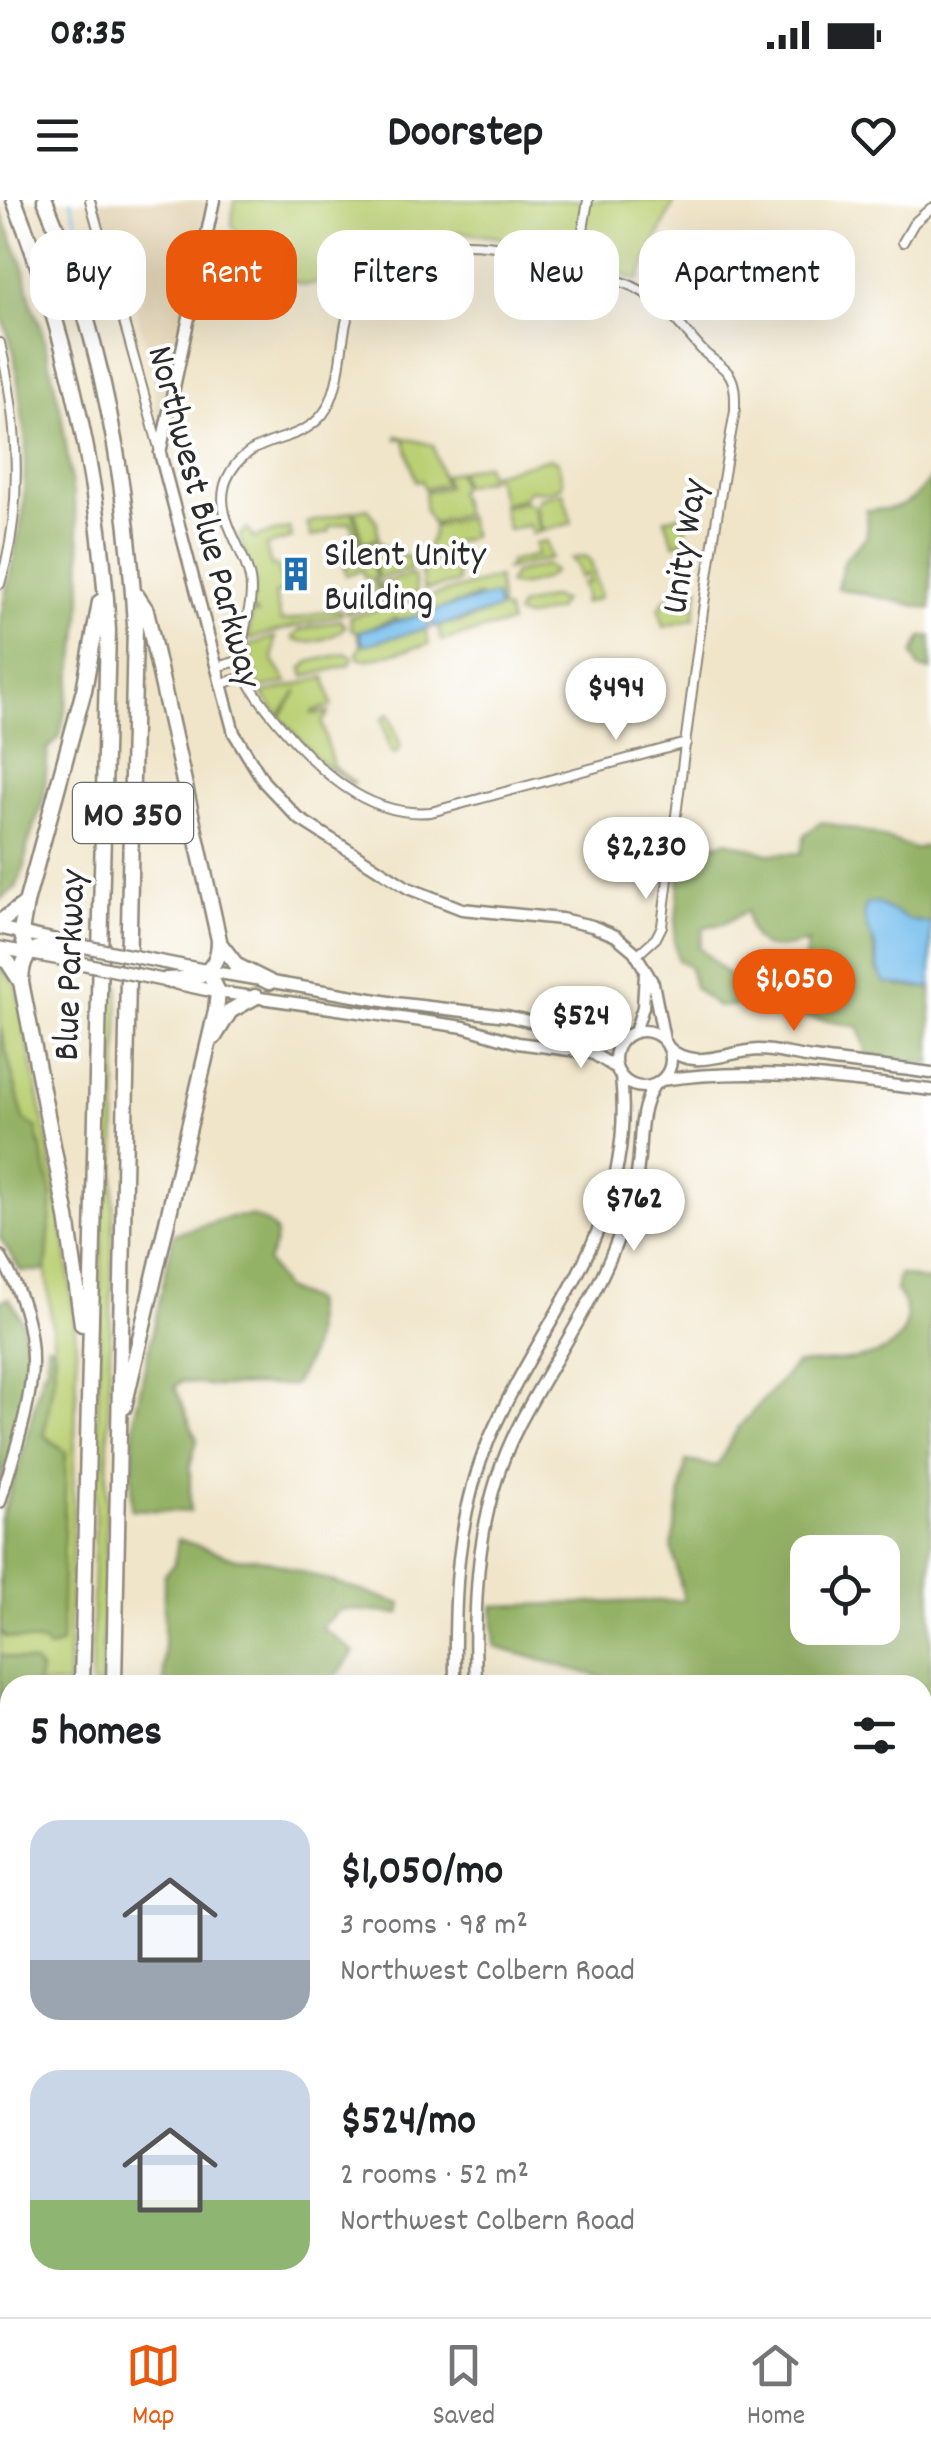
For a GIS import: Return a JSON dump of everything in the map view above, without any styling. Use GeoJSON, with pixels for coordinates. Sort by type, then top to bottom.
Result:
{"type":"FeatureCollection","features":[{"type":"Feature","properties":{"kind":"highway","name":"Blue Parkway"},"geometry":{"type":"LineString","coordinates":[[14,200],[54,307],[80,406],[105,577],[107,697],[82,1675]]}},
{"type":"Feature","properties":{"kind":"highway","name":"Blue Parkway"},"geometry":{"type":"LineString","coordinates":[[44,200],[72,273],[105,389],[127,516],[133,592],[136,683],[114,1675]]}},
{"type":"Feature","properties":{"kind":"highway"},"geometry":{"type":"LineString","coordinates":[[28,954],[20,932],[84,690],[105,577]]}},
{"type":"Feature","properties":{"kind":"highway"},"geometry":{"type":"LineString","coordinates":[[133,592],[146,610],[219,940],[216,961],[208,971],[198,978],[164,980]]}},
{"type":"Feature","properties":{"kind":"highway"},"geometry":{"type":"LineString","coordinates":[[0,925],[26,903]]}},
{"type":"Feature","properties":{"kind":"highway"},"geometry":{"type":"LineString","coordinates":[[219,940],[237,966],[270,982]]}},
{"type":"Feature","properties":{"kind":"highway"},"geometry":{"type":"LineString","coordinates":[[77,945],[51,945],[28,954],[22,962],[21,982],[79,1290],[88,1405]]}},
{"type":"Feature","properties":{"kind":"highway"},"geometry":{"type":"LineString","coordinates":[[0,957],[21,982]]}},
{"type":"Feature","properties":{"kind":"highway"},"geometry":{"type":"LineString","coordinates":[[118,1437],[209,1046],[218,992],[208,971]]}},
{"type":"Feature","properties":{"kind":"highway"},"geometry":{"type":"LineString","coordinates":[[209,1046],[230,1011],[255,997]]}},
{"type":"Feature","properties":{"kind":"main road"},"geometry":{"type":"LineString","coordinates":[[0,925],[208,971]]}},
{"type":"Feature","properties":{"kind":"main road"},"geometry":{"type":"LineString","coordinates":[[0,948],[218,992]]}},
{"type":"Feature","properties":{"kind":"street","name":"Northwest Blue Parkway"},"geometry":{"type":"LineString","coordinates":[[90,200],[234,733],[264,782],[298,818],[408,888],[462,909],[592,926],[616,936],[637,956]]}},
{"type":"Feature","properties":{"kind":"street"},"geometry":{"type":"LineString","coordinates":[[160,452],[214,200]]}},
{"type":"Feature","properties":{"kind":"street"},"geometry":{"type":"LineString","coordinates":[[583,230],[588,200]]}},
{"type":"Feature","properties":{"kind":"street"},"geometry":{"type":"LineString","coordinates":[[903,242],[914,222],[931,208]]}},
{"type":"Feature","properties":{"kind":"street"},"geometry":{"type":"LineString","coordinates":[[494,245],[449,242],[394,258],[369,274],[347,315],[335,384],[322,416],[302,430],[247,452],[237,462],[223,497],[226,517],[251,582],[242,642],[246,676],[260,701],[287,733],[333,779],[370,801],[410,813],[431,812],[686,743]]}},
{"type":"Feature","properties":{"kind":"street","name":"Unity Way"},"geometry":{"type":"LineString","coordinates":[[619,283],[654,296],[730,375],[735,411],[701,622],[662,926],[656,938],[637,956]]}},
{"type":"Feature","properties":{"kind":"street"},"geometry":{"type":"LineString","coordinates":[[0,343],[16,446],[13,508],[1,578]]}},
{"type":"Feature","properties":{"kind":"street"},"geometry":{"type":"LineString","coordinates":[[216,667],[242,660]]}},
{"type":"Feature","properties":{"kind":"street"},"geometry":{"type":"LineString","coordinates":[[220,684],[246,676]]}},
{"type":"Feature","properties":{"kind":"street"},"geometry":{"type":"LineString","coordinates":[[476,1675],[477,1571],[493,1494],[518,1427],[594,1294],[619,1237],[637,1174],[642,1110],[670,1064],[654,983],[637,956]]}},
{"type":"Feature","properties":{"kind":"street"},"geometry":{"type":"LineString","coordinates":[[455,1675],[454,1595],[462,1533],[474,1484],[504,1408],[591,1249],[618,1155],[624,1104],[617,1049],[632,1034],[643,1008],[644,966]]}},
{"type":"Feature","properties":{"kind":"street"},"geometry":{"type":"LineString","coordinates":[[208,971],[507,1016],[598,1037],[646,1032],[666,1043],[676,1055],[688,1059],[775,1050],[931,1073]]}},
{"type":"Feature","properties":{"kind":"street"},"geometry":{"type":"LineString","coordinates":[[218,992],[464,1028],[518,1043],[581,1050],[636,1086],[706,1073],[780,1074],[931,1090]]}},
{"type":"Feature","properties":{"kind":"street"},"geometry":{"type":"LineString","coordinates":[[0,1256],[14,1279],[24,1309],[34,1362],[27,1409],[0,1502]]}},
{"type":"Feature","properties":{"kind":"shaded area"},"geometry":{"type":"Polygon","coordinates":[[[98,200],[207,200],[201,230],[166,230],[166,320],[183,320],[163,416],[155,415],[154,377],[139,320],[146,320],[146,230],[111,230],[98,200]]]}},
{"type":"Feature","properties":{"kind":"green space"},"geometry":{"type":"Polygon","coordinates":[[[234,200],[675,200],[661,230],[639,230],[638,280],[619,274],[619,230],[494,230],[494,237],[474,234],[474,230],[317,230],[317,283],[303,285],[297,283],[297,230],[238,230],[232,226],[234,200]]]}},
{"type":"Feature","properties":{"kind":"green space"},"geometry":{"type":"Polygon","coordinates":[[[0,210],[23,265],[30,320],[38,320],[41,327],[61,412],[81,551],[82,601],[61,732],[48,748],[44,797],[16,888],[0,899],[0,619],[23,514],[26,443],[14,352],[0,311],[0,210]]]}},
{"type":"Feature","properties":{"kind":"green space"},"geometry":{"type":"Polygon","coordinates":[[[397,436],[433,445],[444,484],[425,489],[421,480],[416,481],[404,438],[397,436]]]}},
{"type":"Feature","properties":{"kind":"green space"},"geometry":{"type":"Polygon","coordinates":[[[550,458],[558,462],[563,484],[551,490],[529,490],[524,498],[503,504],[491,474],[550,458]]]}},
{"type":"Feature","properties":{"kind":"green space"},"geometry":{"type":"Polygon","coordinates":[[[486,464],[489,479],[463,486],[459,471],[486,464]]]}},
{"type":"Feature","properties":{"kind":"green space"},"geometry":{"type":"Polygon","coordinates":[[[457,471],[464,514],[432,524],[425,510],[425,492],[447,487],[444,475],[457,471]]]}},
{"type":"Feature","properties":{"kind":"green space"},"geometry":{"type":"Polygon","coordinates":[[[931,477],[931,609],[837,588],[845,559],[867,536],[866,510],[904,504],[931,477]]]}},
{"type":"Feature","properties":{"kind":"green space"},"geometry":{"type":"Polygon","coordinates":[[[563,492],[572,523],[541,528],[536,505],[539,498],[563,492]]]}},
{"type":"Feature","properties":{"kind":"green space"},"geometry":{"type":"Polygon","coordinates":[[[524,501],[533,506],[539,530],[544,531],[532,534],[529,525],[508,530],[502,507],[524,501]]]}},
{"type":"Feature","properties":{"kind":"green space"},"geometry":{"type":"Polygon","coordinates":[[[368,508],[377,523],[378,538],[363,542],[355,511],[368,508]]]}},
{"type":"Feature","properties":{"kind":"green space"},"geometry":{"type":"Polygon","coordinates":[[[353,511],[362,550],[337,553],[338,549],[357,544],[351,522],[329,527],[329,532],[311,537],[307,523],[353,511]]]}},
{"type":"Feature","properties":{"kind":"green space"},"geometry":{"type":"Polygon","coordinates":[[[688,515],[683,542],[674,544],[665,519],[688,515]]]}},
{"type":"Feature","properties":{"kind":"green space"},"geometry":{"type":"Polygon","coordinates":[[[467,517],[472,537],[449,544],[453,558],[417,565],[414,555],[428,544],[433,527],[467,517]]]}},
{"type":"Feature","properties":{"kind":"green space"},"geometry":{"type":"Polygon","coordinates":[[[289,528],[292,538],[266,546],[271,566],[277,565],[284,591],[275,594],[281,621],[334,610],[341,610],[342,614],[248,639],[252,613],[259,614],[252,610],[255,581],[239,536],[247,529],[253,538],[289,528]]]}},
{"type":"Feature","properties":{"kind":"green space"},"geometry":{"type":"Polygon","coordinates":[[[379,541],[390,555],[409,557],[410,570],[378,578],[370,549],[364,545],[379,541]]]}},
{"type":"Feature","properties":{"kind":"green space"},"geometry":{"type":"Polygon","coordinates":[[[546,541],[551,558],[504,570],[510,567],[509,562],[537,555],[535,544],[546,541]]]}},
{"type":"Feature","properties":{"kind":"green space"},"geometry":{"type":"Polygon","coordinates":[[[571,559],[590,559],[600,595],[583,603],[581,583],[589,583],[587,574],[580,578],[571,559]]]}},
{"type":"Feature","properties":{"kind":"green space"},"geometry":{"type":"Polygon","coordinates":[[[371,560],[382,604],[346,613],[346,605],[373,597],[373,579],[364,577],[362,570],[346,575],[344,568],[371,560]]]}},
{"type":"Feature","properties":{"kind":"green space"},"geometry":{"type":"Polygon","coordinates":[[[454,563],[456,583],[424,590],[421,572],[454,563]]]}},
{"type":"Feature","properties":{"kind":"green space"},"geometry":{"type":"Polygon","coordinates":[[[546,565],[554,571],[545,578],[526,585],[508,584],[514,573],[546,565]]]}},
{"type":"Feature","properties":{"kind":"green space"},"geometry":{"type":"Polygon","coordinates":[[[411,575],[417,594],[385,603],[379,583],[411,575]]]}},
{"type":"Feature","properties":{"kind":"green space"},"geometry":{"type":"Polygon","coordinates":[[[498,577],[501,608],[507,611],[510,623],[441,641],[438,625],[461,622],[498,609],[495,596],[479,596],[434,611],[428,597],[498,577]]]}},
{"type":"Feature","properties":{"kind":"green space"},"geometry":{"type":"Polygon","coordinates":[[[699,587],[694,619],[664,627],[659,609],[665,599],[699,587]]]}},
{"type":"Feature","properties":{"kind":"green space"},"geometry":{"type":"Polygon","coordinates":[[[552,597],[562,600],[557,610],[526,618],[516,615],[520,606],[552,597]]]}},
{"type":"Feature","properties":{"kind":"green space"},"geometry":{"type":"Polygon","coordinates":[[[417,599],[421,615],[397,621],[396,618],[359,632],[363,645],[425,629],[429,644],[359,659],[361,646],[357,632],[351,629],[350,617],[417,599]]]}},
{"type":"Feature","properties":{"kind":"green space"},"geometry":{"type":"Polygon","coordinates":[[[340,620],[345,626],[328,637],[307,642],[294,640],[300,630],[340,620]]]}},
{"type":"Feature","properties":{"kind":"green space"},"geometry":{"type":"Polygon","coordinates":[[[931,636],[931,671],[919,668],[913,654],[922,637],[931,636]]]}},
{"type":"Feature","properties":{"kind":"green space"},"geometry":{"type":"Polygon","coordinates":[[[275,637],[273,661],[287,682],[259,689],[248,645],[275,637]]]}},
{"type":"Feature","properties":{"kind":"green space"},"geometry":{"type":"Polygon","coordinates":[[[345,653],[353,657],[350,665],[304,677],[302,669],[309,662],[345,653]]]}},
{"type":"Feature","properties":{"kind":"green space"},"geometry":{"type":"Polygon","coordinates":[[[325,677],[332,706],[312,714],[329,712],[322,723],[333,767],[353,785],[317,759],[280,717],[298,690],[279,716],[262,694],[325,677]]]}},
{"type":"Feature","properties":{"kind":"green space"},"geometry":{"type":"Polygon","coordinates":[[[389,713],[401,747],[395,754],[390,750],[382,719],[389,713]]]}},
{"type":"Feature","properties":{"kind":"green space"},"geometry":{"type":"Polygon","coordinates":[[[822,822],[874,834],[914,849],[931,845],[931,924],[909,920],[877,903],[866,928],[872,936],[877,971],[898,986],[931,988],[931,1064],[867,1055],[859,1027],[786,1013],[784,980],[804,963],[808,942],[774,948],[758,943],[747,911],[723,924],[704,927],[699,947],[745,991],[741,1005],[717,1007],[694,987],[689,966],[678,960],[674,940],[681,867],[713,845],[727,841],[769,854],[801,853],[805,834],[822,822]]]}},
{"type":"Feature","properties":{"kind":"green space"},"geometry":{"type":"Polygon","coordinates":[[[0,967],[16,985],[54,1174],[74,1317],[77,1365],[68,1675],[39,1675],[34,1663],[0,1655],[0,1631],[5,1637],[44,1643],[61,1447],[44,1435],[55,1357],[46,1271],[52,1195],[24,1120],[0,1027],[0,967]]]}},
{"type":"Feature","properties":{"kind":"green space"},"geometry":{"type":"Polygon","coordinates":[[[108,982],[119,984],[102,1675],[91,1675],[108,982]]]}},
{"type":"Feature","properties":{"kind":"green space"},"geometry":{"type":"Polygon","coordinates":[[[0,1027],[24,1120],[36,1127],[52,1195],[46,1271],[21,1271],[0,1238],[0,1027]]]}},
{"type":"Feature","properties":{"kind":"green space"},"geometry":{"type":"Polygon","coordinates":[[[251,1216],[276,1233],[267,1261],[284,1289],[312,1301],[313,1335],[305,1365],[293,1385],[214,1386],[181,1381],[175,1387],[197,1440],[190,1466],[190,1512],[131,1509],[135,1414],[174,1234],[230,1217],[251,1216]]]}},
{"type":"Feature","properties":{"kind":"green space"},"geometry":{"type":"Polygon","coordinates":[[[899,1274],[931,1282],[931,1675],[594,1675],[495,1647],[493,1606],[684,1600],[672,1547],[686,1461],[717,1466],[738,1428],[796,1364],[858,1359],[887,1349],[905,1328],[905,1308],[896,1291],[899,1274]]]}},
{"type":"Feature","properties":{"kind":"green space"},"geometry":{"type":"Polygon","coordinates":[[[9,1298],[21,1318],[28,1365],[21,1414],[0,1483],[0,1301],[9,1298]]]}},
{"type":"Feature","properties":{"kind":"green space"},"geometry":{"type":"Polygon","coordinates":[[[47,1345],[53,1346],[55,1372],[44,1435],[66,1453],[61,1644],[49,1649],[44,1643],[5,1637],[0,1631],[0,1521],[47,1366],[47,1345]]]}},
{"type":"Feature","properties":{"kind":"green space"},"geometry":{"type":"Polygon","coordinates":[[[178,1539],[236,1559],[272,1562],[402,1604],[400,1614],[341,1609],[321,1627],[354,1652],[337,1675],[164,1675],[164,1575],[174,1565],[178,1539]]]}},
{"type":"Feature","properties":{"kind":"green space"},"geometry":{"type":"Polygon","coordinates":[[[0,1655],[34,1663],[40,1670],[39,1675],[0,1675],[0,1655]]]}},
{"type":"Feature","properties":{"kind":"water"},"geometry":{"type":"Polygon","coordinates":[[[495,595],[499,609],[433,627],[429,612],[495,595]]]}},
{"type":"Feature","properties":{"kind":"water"},"geometry":{"type":"Polygon","coordinates":[[[425,614],[429,628],[363,645],[359,631],[425,614]]]}},
{"type":"Feature","properties":{"kind":"water"},"geometry":{"type":"Polygon","coordinates":[[[877,903],[909,920],[931,924],[931,988],[885,983],[865,917],[867,904],[877,903]]]}},
{"type":"Feature","properties":{"kind":"waterway"},"geometry":{"type":"LineString","coordinates":[[71,200],[79,230]]}},
{"type":"Feature","properties":{"kind":"place","name":"Silent Unity Building"},"geometry":{"type":"Point","coordinates":[296,574]}}]}
